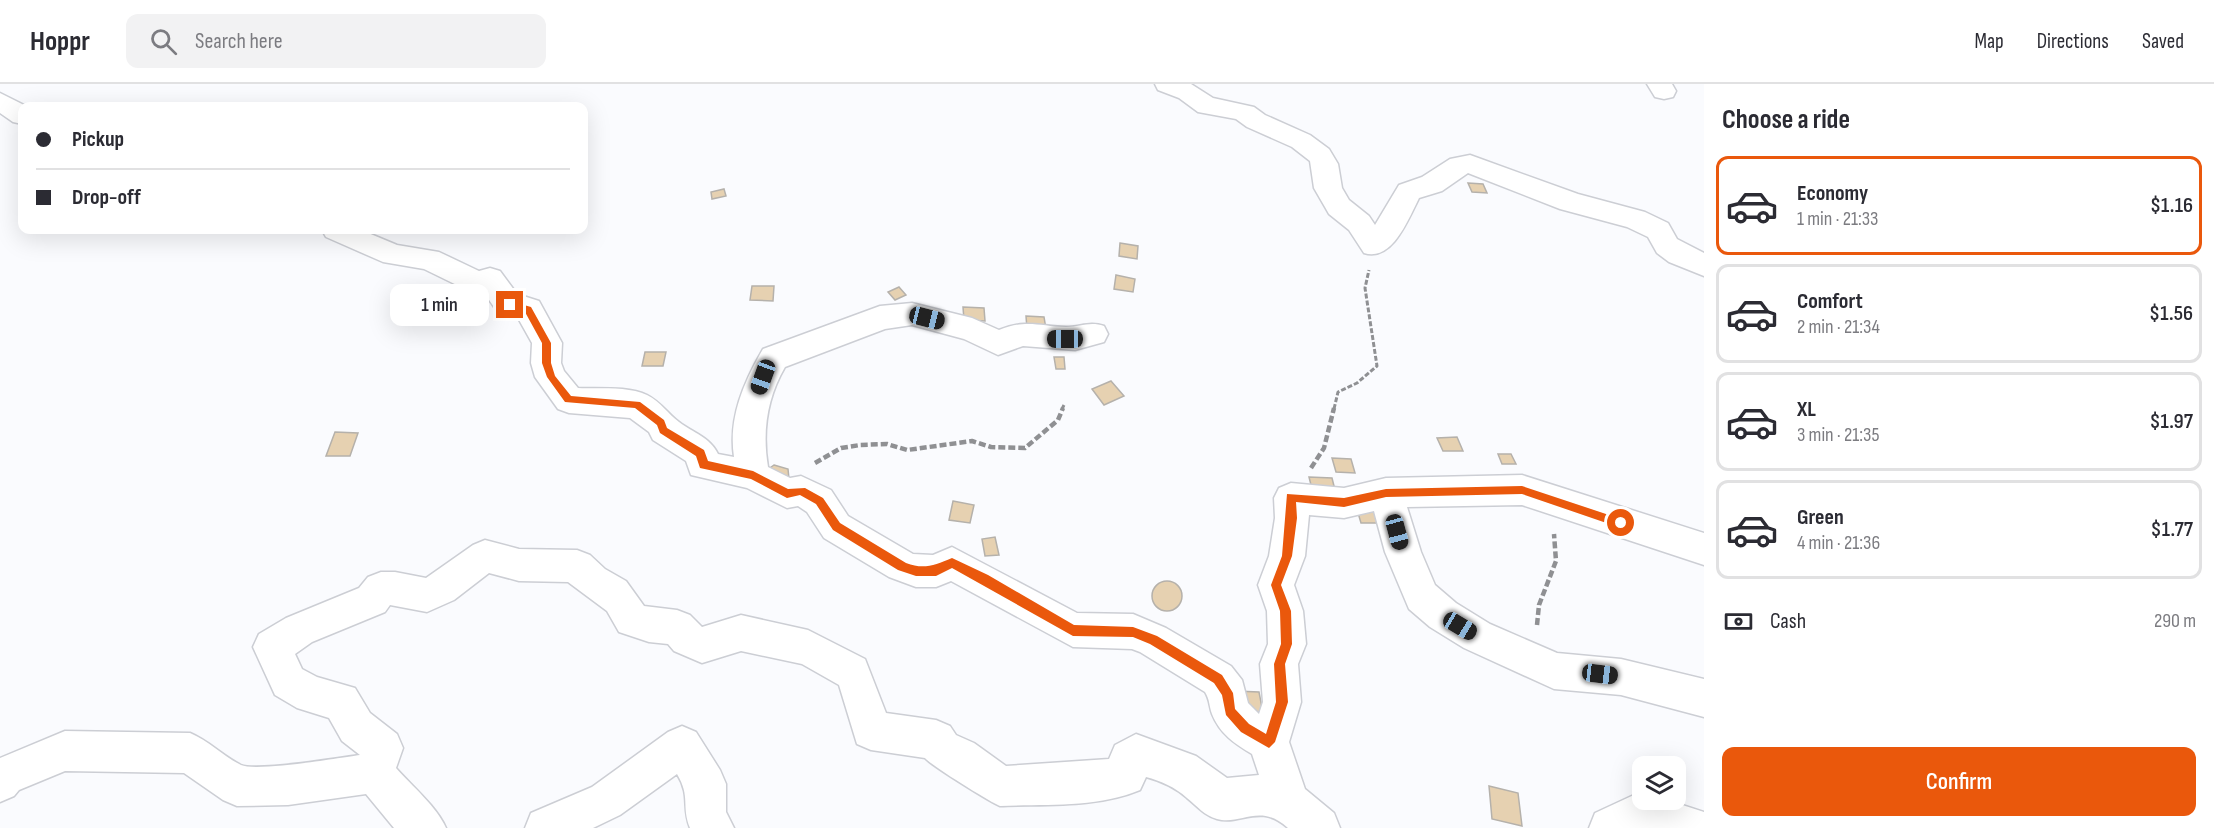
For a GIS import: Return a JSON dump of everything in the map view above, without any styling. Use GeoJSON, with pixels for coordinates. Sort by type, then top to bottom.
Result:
{"type":"FeatureCollection","features":[{"type":"Feature","properties":{"kind":"street"},"geometry":{"type":"LineString","coordinates":[[1167,84],[1188,92],[1207,106],[1222,106],[1245,113],[1313,150],[1325,164],[1328,188],[1340,207],[1359,223],[1374,246],[1394,220],[1409,192],[1432,184],[1459,165],[1470,164],[1543,189],[1570,202],[1635,219],[1658,230],[1667,246],[1679,255],[1704,265]]}},
{"type":"Feature","properties":{"kind":"street"},"geometry":{"type":"LineString","coordinates":[[0,101],[18,113]]}},
{"type":"Feature","properties":{"kind":"street"},"geometry":{"type":"LineString","coordinates":[[345,234],[393,255],[429,259],[477,282],[490,279],[498,286],[501,297],[510,305],[528,309],[547,343],[546,363],[551,377],[569,400],[637,405],[661,423],[664,430],[700,453],[704,465],[753,475],[787,494],[801,491],[819,501],[836,527],[916,572],[936,572],[952,563],[984,578],[1073,630],[1133,632],[1153,640],[1218,679],[1227,693],[1230,711],[1245,728],[1269,742]]}},
{"type":"Feature","properties":{"kind":"street"},"geometry":{"type":"LineString","coordinates":[[753,475],[748,443],[753,404],[763,377],[774,358],[880,318],[912,314],[972,330],[998,344],[1023,333],[1050,339],[1079,339],[1093,334]]}},
{"type":"Feature","properties":{"kind":"street"},"geometry":{"type":"LineString","coordinates":[[1305,815],[1275,765],[1269,742],[1282,702],[1279,664],[1287,644],[1285,611],[1276,585],[1287,556],[1292,518],[1291,498],[1344,503],[1386,493],[1522,490],[1704,549]]}},
{"type":"Feature","properties":{"kind":"street"},"geometry":{"type":"LineString","coordinates":[[1386,493],[1403,552],[1422,597],[1443,615],[1477,636],[1520,653],[1554,671],[1621,677],[1704,698]]}},
{"type":"Feature","properties":{"kind":"street"},"geometry":{"type":"LineString","coordinates":[[374,773],[383,748],[356,727],[341,701],[311,695],[288,682],[286,672],[274,660],[272,646],[299,630],[372,600],[381,589],[402,589],[414,595],[428,595],[452,582],[465,568],[485,556],[519,565],[578,566],[588,581],[609,588],[625,602],[632,620],[649,625],[677,627],[687,639],[702,645],[741,633],[808,648],[852,672],[863,697],[872,730],[936,740],[942,749],[960,757],[1000,786],[1095,782],[1126,776],[1129,759],[1136,754],[1185,771],[1198,778],[1220,800],[1254,794],[1305,815]]}},
{"type":"Feature","properties":{"kind":"street"},"geometry":{"type":"LineString","coordinates":[[546,828],[606,801],[682,746],[706,784],[706,817],[713,828]]}},
{"type":"Feature","properties":{"kind":"street"},"geometry":{"type":"LineString","coordinates":[[0,782],[5,776],[65,751],[190,753],[237,786],[288,785],[374,773]]}},
{"type":"Feature","properties":{"kind":"street"},"geometry":{"type":"LineString","coordinates":[[374,773],[413,819],[425,828]]}},
{"type":"Feature","properties":{"kind":"street"},"geometry":{"type":"LineString","coordinates":[[1610,828],[1636,814],[1654,816],[1693,828]]}},
{"type":"Feature","properties":{"kind":"path"},"geometry":{"type":"LineString","coordinates":[[1291,498],[1324,448],[1338,392],[1357,383],[1377,366],[1365,288],[1374,246]]}},
{"type":"Feature","properties":{"kind":"path"},"geometry":{"type":"LineString","coordinates":[[787,494],[793,480],[804,469],[841,448],[887,444],[907,450],[972,441],[1002,448],[1025,448],[1058,420],[1064,405]]}},
{"type":"Feature","properties":{"kind":"path"},"geometry":{"type":"LineString","coordinates":[[1520,653],[1536,635],[1539,605],[1556,561],[1556,538],[1537,495]]}},
{"type":"Feature","properties":{"kind":"building"},"geometry":{"type":"Polygon","coordinates":[[[1468,183],[1483,184],[1487,193],[1472,192],[1468,183]]]}},
{"type":"Feature","properties":{"kind":"building"},"geometry":{"type":"Polygon","coordinates":[[[724,189],[726,196],[712,199],[711,192],[724,189]]]}},
{"type":"Feature","properties":{"kind":"building"},"geometry":{"type":"Polygon","coordinates":[[[1120,243],[1138,246],[1137,259],[1119,256],[1120,243]]]}},
{"type":"Feature","properties":{"kind":"building"},"geometry":{"type":"Polygon","coordinates":[[[1116,275],[1135,279],[1133,292],[1114,289],[1116,275]]]}},
{"type":"Feature","properties":{"kind":"building"},"geometry":{"type":"Polygon","coordinates":[[[752,286],[774,286],[773,301],[750,300],[752,286]]]}},
{"type":"Feature","properties":{"kind":"building"},"geometry":{"type":"Polygon","coordinates":[[[899,287],[906,295],[895,300],[888,292],[899,287]]]}},
{"type":"Feature","properties":{"kind":"building"},"geometry":{"type":"Polygon","coordinates":[[[963,307],[984,308],[985,321],[964,320],[963,307]]]}},
{"type":"Feature","properties":{"kind":"building"},"geometry":{"type":"Polygon","coordinates":[[[1026,316],[1044,317],[1046,329],[1027,329],[1026,316]]]}},
{"type":"Feature","properties":{"kind":"building"},"geometry":{"type":"Polygon","coordinates":[[[645,352],[666,352],[663,366],[642,366],[645,352]]]}},
{"type":"Feature","properties":{"kind":"building"},"geometry":{"type":"Polygon","coordinates":[[[1054,357],[1064,357],[1065,369],[1056,369],[1054,357]]]}},
{"type":"Feature","properties":{"kind":"building"},"geometry":{"type":"Polygon","coordinates":[[[1111,381],[1124,396],[1104,405],[1092,389],[1111,381]]]}},
{"type":"Feature","properties":{"kind":"building"},"geometry":{"type":"Polygon","coordinates":[[[335,432],[358,433],[350,456],[326,456],[335,432]]]}},
{"type":"Feature","properties":{"kind":"building"},"geometry":{"type":"Polygon","coordinates":[[[1457,437],[1463,451],[1443,451],[1437,438],[1457,437]]]}},
{"type":"Feature","properties":{"kind":"building"},"geometry":{"type":"Polygon","coordinates":[[[1498,454],[1511,454],[1516,464],[1502,464],[1498,454]]]}},
{"type":"Feature","properties":{"kind":"building"},"geometry":{"type":"Polygon","coordinates":[[[1332,458],[1351,459],[1355,473],[1336,472],[1332,458]]]}},
{"type":"Feature","properties":{"kind":"building"},"geometry":{"type":"Polygon","coordinates":[[[774,465],[788,469],[789,479],[767,470],[774,465]]]}},
{"type":"Feature","properties":{"kind":"building"},"geometry":{"type":"Polygon","coordinates":[[[1309,477],[1332,478],[1337,498],[1314,497],[1309,477]]]}},
{"type":"Feature","properties":{"kind":"building"},"geometry":{"type":"Polygon","coordinates":[[[953,501],[974,505],[970,523],[949,520],[953,501]]]}},
{"type":"Feature","properties":{"kind":"building"},"geometry":{"type":"Polygon","coordinates":[[[1356,506],[1379,506],[1385,523],[1361,523],[1356,506]]]}},
{"type":"Feature","properties":{"kind":"building"},"geometry":{"type":"Polygon","coordinates":[[[995,537],[999,555],[985,556],[982,539],[995,537]]]}},
{"type":"Feature","properties":{"kind":"building"},"geometry":{"type":"Polygon","coordinates":[[[1167,581],[1173,582],[1181,590],[1181,602],[1173,610],[1167,611],[1161,610],[1153,602],[1152,596],[1153,590],[1161,582],[1167,581]]]}},
{"type":"Feature","properties":{"kind":"building"},"geometry":{"type":"Polygon","coordinates":[[[1235,691],[1259,692],[1264,718],[1239,716],[1235,691]]]}},
{"type":"Feature","properties":{"kind":"building"},"geometry":{"type":"Polygon","coordinates":[[[1489,786],[1518,793],[1522,826],[1492,819],[1489,786]]]}},
{"type":"Feature","properties":{"kind":"route"},"geometry":{"type":"LineString","coordinates":[[510,305],[528,309],[538,324],[547,343],[546,363],[551,377],[569,400],[637,405],[661,423],[664,430],[700,453],[704,465],[753,475],[787,494],[801,491],[819,501],[836,527],[877,553],[916,572],[936,572],[952,563],[984,578],[1073,630],[1133,632],[1153,640],[1218,679],[1227,693],[1230,711],[1245,728],[1269,742],[1282,702],[1279,664],[1287,644],[1285,611],[1276,585],[1287,556],[1292,518],[1291,498],[1344,503],[1386,493],[1522,490],[1621,523]]}}]}
